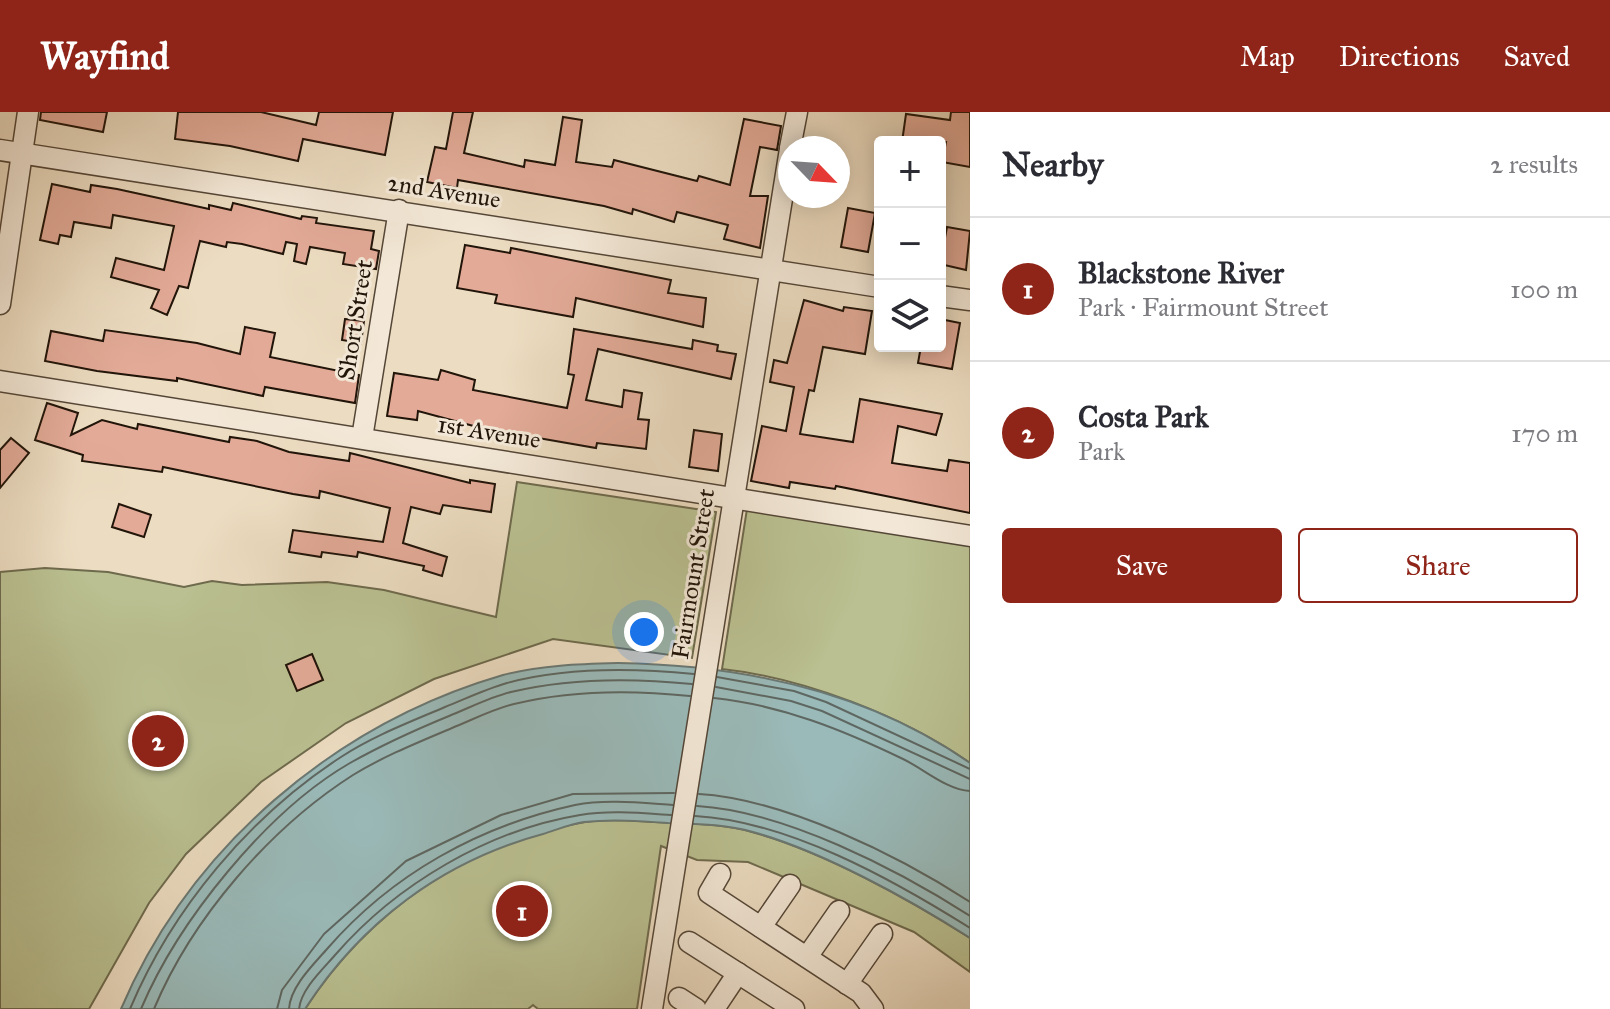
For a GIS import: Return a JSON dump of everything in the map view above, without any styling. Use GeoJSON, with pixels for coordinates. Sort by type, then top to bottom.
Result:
{"type":"FeatureCollection","features":[{"type":"Feature","properties":{"kind":"street"},"geometry":{"type":"LineString","coordinates":[[0,304],[28,112]]}},
{"type":"Feature","properties":{"kind":"street","name":"Fairmount Street"},"geometry":{"type":"LineString","coordinates":[[792,136],[797,112]]}},
{"type":"Feature","properties":{"kind":"street","name":"2nd Avenue"},"geometry":{"type":"LineString","coordinates":[[0,150],[874,286]]}},
{"type":"Feature","properties":{"kind":"street","name":"Fairmount Street"},"geometry":{"type":"LineString","coordinates":[[652,1009],[779,208]]}},
{"type":"Feature","properties":{"kind":"street","name":"Short Street"},"geometry":{"type":"LineString","coordinates":[[362,438],[399,210]]}},
{"type":"Feature","properties":{"kind":"street"},"geometry":{"type":"LineString","coordinates":[[946,297],[970,300]]}},
{"type":"Feature","properties":{"kind":"street","name":"1st Avenue"},"geometry":{"type":"LineString","coordinates":[[0,381],[970,536]]}},
{"type":"Feature","properties":{"kind":"street"},"geometry":{"type":"LineString","coordinates":[[720,874],[709,893],[861,993],[873,1009]]}},
{"type":"Feature","properties":{"kind":"street"},"geometry":{"type":"LineString","coordinates":[[761,927],[790,885]]}},
{"type":"Feature","properties":{"kind":"street"},"geometry":{"type":"LineString","coordinates":[[807,957],[839,911]]}},
{"type":"Feature","properties":{"kind":"street"},"geometry":{"type":"LineString","coordinates":[[847,984],[882,934]]}},
{"type":"Feature","properties":{"kind":"street"},"geometry":{"type":"LineString","coordinates":[[689,942],[794,1009]]}},
{"type":"Feature","properties":{"kind":"street"},"geometry":{"type":"LineString","coordinates":[[714,1009],[738,973]]}},
{"type":"Feature","properties":{"kind":"green space"},"geometry":{"type":"Polygon","coordinates":[[[517,482],[716,512],[692,658],[553,639],[434,679],[346,723],[261,782],[186,854],[149,903],[89,1009],[0,1009],[0,572],[45,568],[108,572],[184,587],[212,581],[242,585],[327,582],[384,590],[496,617],[517,482]]]}},
{"type":"Feature","properties":{"kind":"green space"},"geometry":{"type":"Polygon","coordinates":[[[749,496],[970,532],[970,763],[915,730],[852,702],[786,681],[722,669],[749,496]]]}},
{"type":"Feature","properties":{"kind":"green space"},"geometry":{"type":"Polygon","coordinates":[[[589,821],[703,824],[740,829],[779,840],[893,892],[970,938],[970,972],[914,932],[748,862],[697,860],[661,846],[637,1009],[538,1009],[533,1005],[528,1009],[305,1009],[358,943],[389,913],[460,865],[498,847],[538,833],[589,821]]]}},
{"type":"Feature","properties":{"kind":"water"},"geometry":{"type":"Polygon","coordinates":[[[618,663],[711,669],[802,687],[889,717],[970,763],[970,938],[864,878],[780,840],[732,827],[594,821],[574,824],[506,846],[439,878],[408,899],[352,949],[305,1009],[121,1009],[150,950],[186,895],[228,845],[275,800],[326,759],[382,725],[441,697],[503,675],[546,667],[618,663]]]}},
{"type":"Feature","properties":{"kind":"building"},"geometry":{"type":"Polygon","coordinates":[[[41,112],[107,112],[103,132],[40,120],[41,112]]]}},
{"type":"Feature","properties":{"kind":"building"},"geometry":{"type":"Polygon","coordinates":[[[178,112],[261,112],[316,125],[319,112],[393,112],[385,155],[303,139],[298,161],[230,146],[175,139],[178,112]]]}},
{"type":"Feature","properties":{"kind":"building"},"geometry":{"type":"Polygon","coordinates":[[[453,112],[473,112],[464,153],[524,167],[525,160],[555,165],[563,117],[582,120],[576,162],[612,167],[614,160],[697,181],[699,176],[730,185],[744,119],[781,126],[777,150],[760,147],[750,196],[768,196],[760,248],[724,239],[728,225],[677,212],[674,222],[633,209],[632,214],[604,206],[458,180],[457,188],[427,182],[435,147],[446,149],[453,112]]]}},
{"type":"Feature","properties":{"kind":"building"},"geometry":{"type":"Polygon","coordinates":[[[951,112],[970,112],[970,167],[946,163],[946,136],[903,136],[906,114],[950,120],[951,112]]]}},
{"type":"Feature","properties":{"kind":"building"},"geometry":{"type":"Polygon","coordinates":[[[52,184],[90,192],[91,185],[117,189],[209,209],[209,205],[231,210],[233,203],[301,219],[302,216],[317,218],[316,223],[374,231],[371,249],[379,251],[376,269],[343,264],[345,253],[310,247],[306,264],[294,261],[297,244],[286,242],[283,254],[242,244],[227,242],[226,247],[200,241],[188,288],[179,286],[167,315],[151,308],[159,290],[111,277],[116,258],[164,270],[174,226],[113,215],[111,228],[74,222],[71,237],[60,235],[58,244],[40,240],[52,184]]]}},
{"type":"Feature","properties":{"kind":"building"},"geometry":{"type":"Polygon","coordinates":[[[848,208],[874,213],[868,252],[841,247],[848,208]]]}},
{"type":"Feature","properties":{"kind":"building"},"geometry":{"type":"Polygon","coordinates":[[[947,227],[970,231],[966,270],[946,265],[947,227]]]}},
{"type":"Feature","properties":{"kind":"building"},"geometry":{"type":"Polygon","coordinates":[[[465,245],[510,253],[511,248],[671,280],[668,293],[706,298],[703,327],[576,298],[573,317],[495,303],[497,295],[457,288],[465,245]]]}},
{"type":"Feature","properties":{"kind":"building"},"geometry":{"type":"Polygon","coordinates":[[[804,300],[843,311],[844,307],[872,311],[865,354],[823,347],[814,391],[809,390],[800,434],[853,442],[860,399],[942,414],[936,435],[898,426],[892,463],[947,471],[949,460],[970,463],[970,513],[836,486],[835,489],[790,482],[789,488],[751,481],[762,426],[786,431],[794,387],[770,382],[774,360],[787,363],[804,300]]]}},
{"type":"Feature","properties":{"kind":"building"},"geometry":{"type":"Polygon","coordinates":[[[345,319],[364,321],[361,343],[342,340],[345,319]]]}},
{"type":"Feature","properties":{"kind":"building"},"geometry":{"type":"Polygon","coordinates":[[[946,320],[960,323],[952,369],[918,363],[920,352],[946,352],[946,320]]]}},
{"type":"Feature","properties":{"kind":"building"},"geometry":{"type":"Polygon","coordinates":[[[245,327],[275,333],[270,357],[359,375],[355,403],[265,387],[263,396],[177,378],[177,381],[97,371],[45,361],[51,331],[103,341],[105,330],[197,343],[240,354],[245,327]]]}},
{"type":"Feature","properties":{"kind":"building"},"geometry":{"type":"Polygon","coordinates":[[[574,329],[692,349],[693,340],[718,345],[717,351],[736,354],[731,379],[598,349],[586,400],[622,407],[624,390],[642,393],[638,419],[649,420],[646,449],[597,443],[596,448],[481,428],[418,411],[417,420],[387,416],[394,373],[438,380],[441,370],[475,380],[473,390],[567,408],[574,375],[568,374],[574,329]]]}},
{"type":"Feature","properties":{"kind":"building"},"geometry":{"type":"Polygon","coordinates":[[[47,403],[78,413],[71,435],[102,420],[137,429],[138,424],[229,442],[230,437],[257,441],[289,452],[349,461],[350,453],[470,483],[470,480],[495,484],[491,512],[443,505],[440,514],[411,507],[403,543],[447,557],[442,576],[423,570],[424,566],[358,552],[357,557],[322,552],[321,557],[289,552],[293,530],[383,542],[390,508],[320,491],[319,498],[163,467],[162,472],[82,461],[83,455],[35,440],[47,403]]]}},
{"type":"Feature","properties":{"kind":"building"},"geometry":{"type":"Polygon","coordinates":[[[694,430],[722,434],[718,471],[689,467],[694,430]]]}},
{"type":"Feature","properties":{"kind":"building"},"geometry":{"type":"Polygon","coordinates":[[[11,438],[29,453],[0,488],[0,450],[11,438]]]}},
{"type":"Feature","properties":{"kind":"building"},"geometry":{"type":"Polygon","coordinates":[[[119,504],[151,515],[144,537],[112,527],[119,504]]]}},
{"type":"Feature","properties":{"kind":"building"},"geometry":{"type":"Polygon","coordinates":[[[312,654],[323,680],[297,691],[286,665],[312,654]]]}},
{"type":"Feature","properties":{"kind":"place","name":"Costa Park"},"geometry":{"type":"Point","coordinates":[158,741]}},
{"type":"Feature","properties":{"kind":"place","name":"Blackstone River"},"geometry":{"type":"Point","coordinates":[522,911]}}]}
